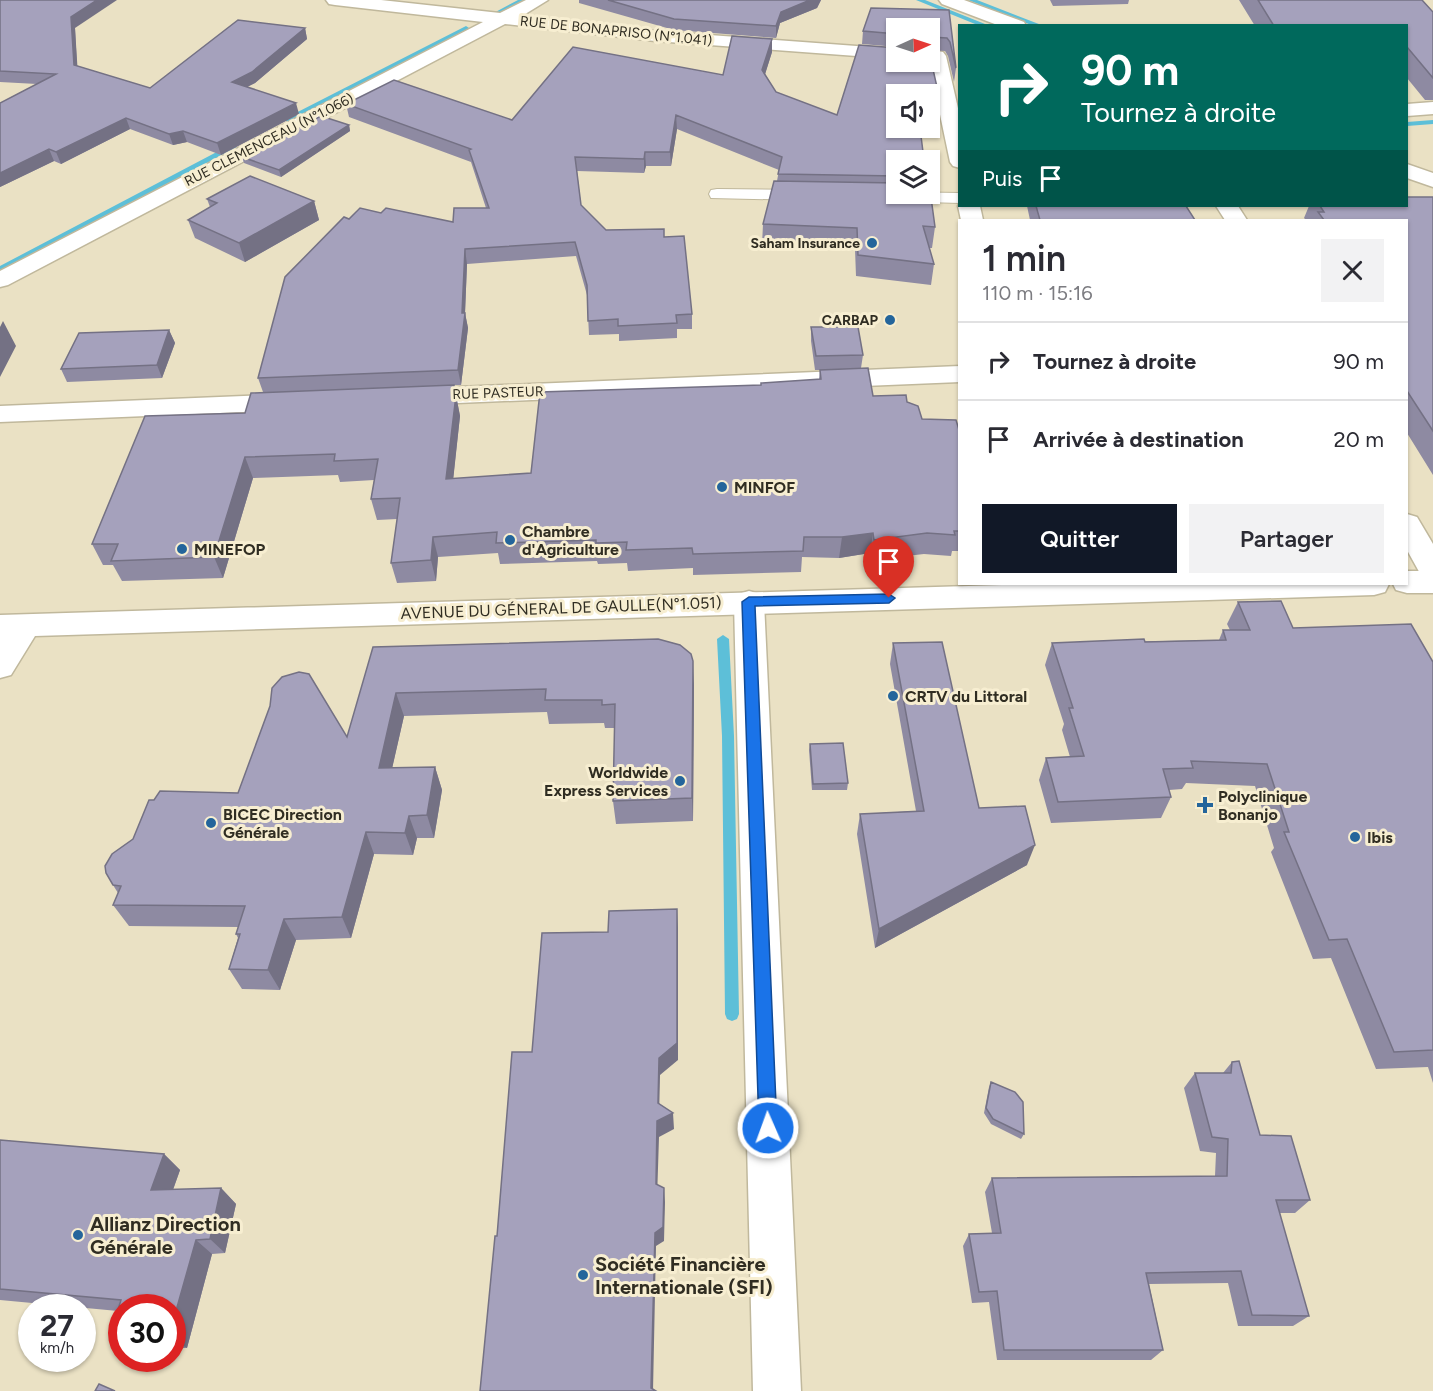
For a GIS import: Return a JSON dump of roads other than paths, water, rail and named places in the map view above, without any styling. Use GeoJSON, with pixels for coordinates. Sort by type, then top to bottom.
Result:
{"type":"FeatureCollection","features":[{"type":"Feature","properties":{"kind":"street","name":"RUE DE BONAPRISO (N°1.041)"},"geometry":{"type":"LineString","coordinates":[[335,0],[501,20],[763,46],[886,53]]}},
{"type":"Feature","properties":{"kind":"street","name":"RUE CLEMENCEAU (N°1.066)"},"geometry":{"type":"LineString","coordinates":[[0,280],[539,0]]}},
{"type":"Feature","properties":{"kind":"street"},"geometry":{"type":"LineString","coordinates":[[948,0],[1013,24]]}},
{"type":"Feature","properties":{"kind":"street"},"geometry":{"type":"LineString","coordinates":[[940,55],[958,54]]}},
{"type":"Feature","properties":{"kind":"street"},"geometry":{"type":"LineString","coordinates":[[937,72],[958,154]]}},
{"type":"Feature","properties":{"kind":"street"},"geometry":{"type":"LineString","coordinates":[[1408,110],[1433,108]]}},
{"type":"Feature","properties":{"kind":"street"},"geometry":{"type":"LineString","coordinates":[[1408,170],[1433,181]]}},
{"type":"Feature","properties":{"kind":"street"},"geometry":{"type":"LineString","coordinates":[[1408,194],[1433,193]]}},
{"type":"Feature","properties":{"kind":"street","name":"RUE PASTEUR"},"geometry":{"type":"LineString","coordinates":[[387,398],[958,374]]}},
{"type":"Feature","properties":{"kind":"street"},"geometry":{"type":"LineString","coordinates":[[0,414],[316,401]]}},
{"type":"Feature","properties":{"kind":"street"},"geometry":{"type":"LineString","coordinates":[[1408,526],[1433,570]]}},
{"type":"Feature","properties":{"kind":"street"},"geometry":{"type":"LineString","coordinates":[[1408,582],[1433,582]]}},
{"type":"Feature","properties":{"kind":"street","name":"AVENUE DU GÉNERAL DE GAULLE(N°1.051)"},"geometry":{"type":"LineString","coordinates":[[13,625],[749,602],[1028,589],[1305,585]]}},
{"type":"Feature","properties":{"kind":"street"},"geometry":{"type":"LineString","coordinates":[[749,602],[777,1391]]}},
{"type":"Feature","properties":{"kind":"street"},"geometry":{"type":"LineString","coordinates":[[0,666],[13,625]]}},
{"type":"Feature","properties":{"kind":"lane"},"geometry":{"type":"LineString","coordinates":[[717,194],[821,195]]}},
{"type":"Feature","properties":{"kind":"lane"},"geometry":{"type":"LineString","coordinates":[[879,196],[958,198]]}},
{"type":"Feature","properties":{"kind":"waterway"},"geometry":{"type":"LineString","coordinates":[[491,16],[523,0]]}},
{"type":"Feature","properties":{"kind":"waterway"},"geometry":{"type":"LineString","coordinates":[[919,0],[982,24]]}},
{"type":"Feature","properties":{"kind":"waterway"},"geometry":{"type":"LineString","coordinates":[[971,0],[1036,24]]}},
{"type":"Feature","properties":{"kind":"waterway"},"geometry":{"type":"LineString","coordinates":[[286,120],[466,28]]}},
{"type":"Feature","properties":{"kind":"waterway"},"geometry":{"type":"LineString","coordinates":[[1408,124],[1433,122]]}},
{"type":"Feature","properties":{"kind":"waterway"},"geometry":{"type":"LineString","coordinates":[[0,269],[233,147]]}},
{"type":"Feature","properties":{"kind":"waterway"},"geometry":{"type":"LineString","coordinates":[[723,639],[728,736],[732,1014]]}},
{"type":"Feature","properties":{"kind":"place","name":"Saham Insurance"},"geometry":{"type":"Point","coordinates":[872,243]}},
{"type":"Feature","properties":{"kind":"place","name":"CARBAP"},"geometry":{"type":"Point","coordinates":[890,320]}},
{"type":"Feature","properties":{"kind":"place","name":"MINFOF"},"geometry":{"type":"Point","coordinates":[722,487]}},
{"type":"Feature","properties":{"kind":"place","name":"Chambre d'Agriculture"},"geometry":{"type":"Point","coordinates":[510,540]}},
{"type":"Feature","properties":{"kind":"place","name":"MINEFOP"},"geometry":{"type":"Point","coordinates":[182,549]}},
{"type":"Feature","properties":{"kind":"place","name":"CRTV du Littoral"},"geometry":{"type":"Point","coordinates":[893,696]}},
{"type":"Feature","properties":{"kind":"place","name":"Worldwide Express Services"},"geometry":{"type":"Point","coordinates":[680,781]}},
{"type":"Feature","properties":{"kind":"place","name":"Polyclinique Bonanjo"},"geometry":{"type":"Point","coordinates":[1205,805]}},
{"type":"Feature","properties":{"kind":"place","name":"BICEC Direction Générale"},"geometry":{"type":"Point","coordinates":[211,823]}},
{"type":"Feature","properties":{"kind":"place","name":"Ibis"},"geometry":{"type":"Point","coordinates":[1355,837]}},
{"type":"Feature","properties":{"kind":"place","name":"Allianz Direction Générale"},"geometry":{"type":"Point","coordinates":[78,1235]}},
{"type":"Feature","properties":{"kind":"place","name":"Société Financière Internationale (SFI)"},"geometry":{"type":"Point","coordinates":[583,1275]}}]}
